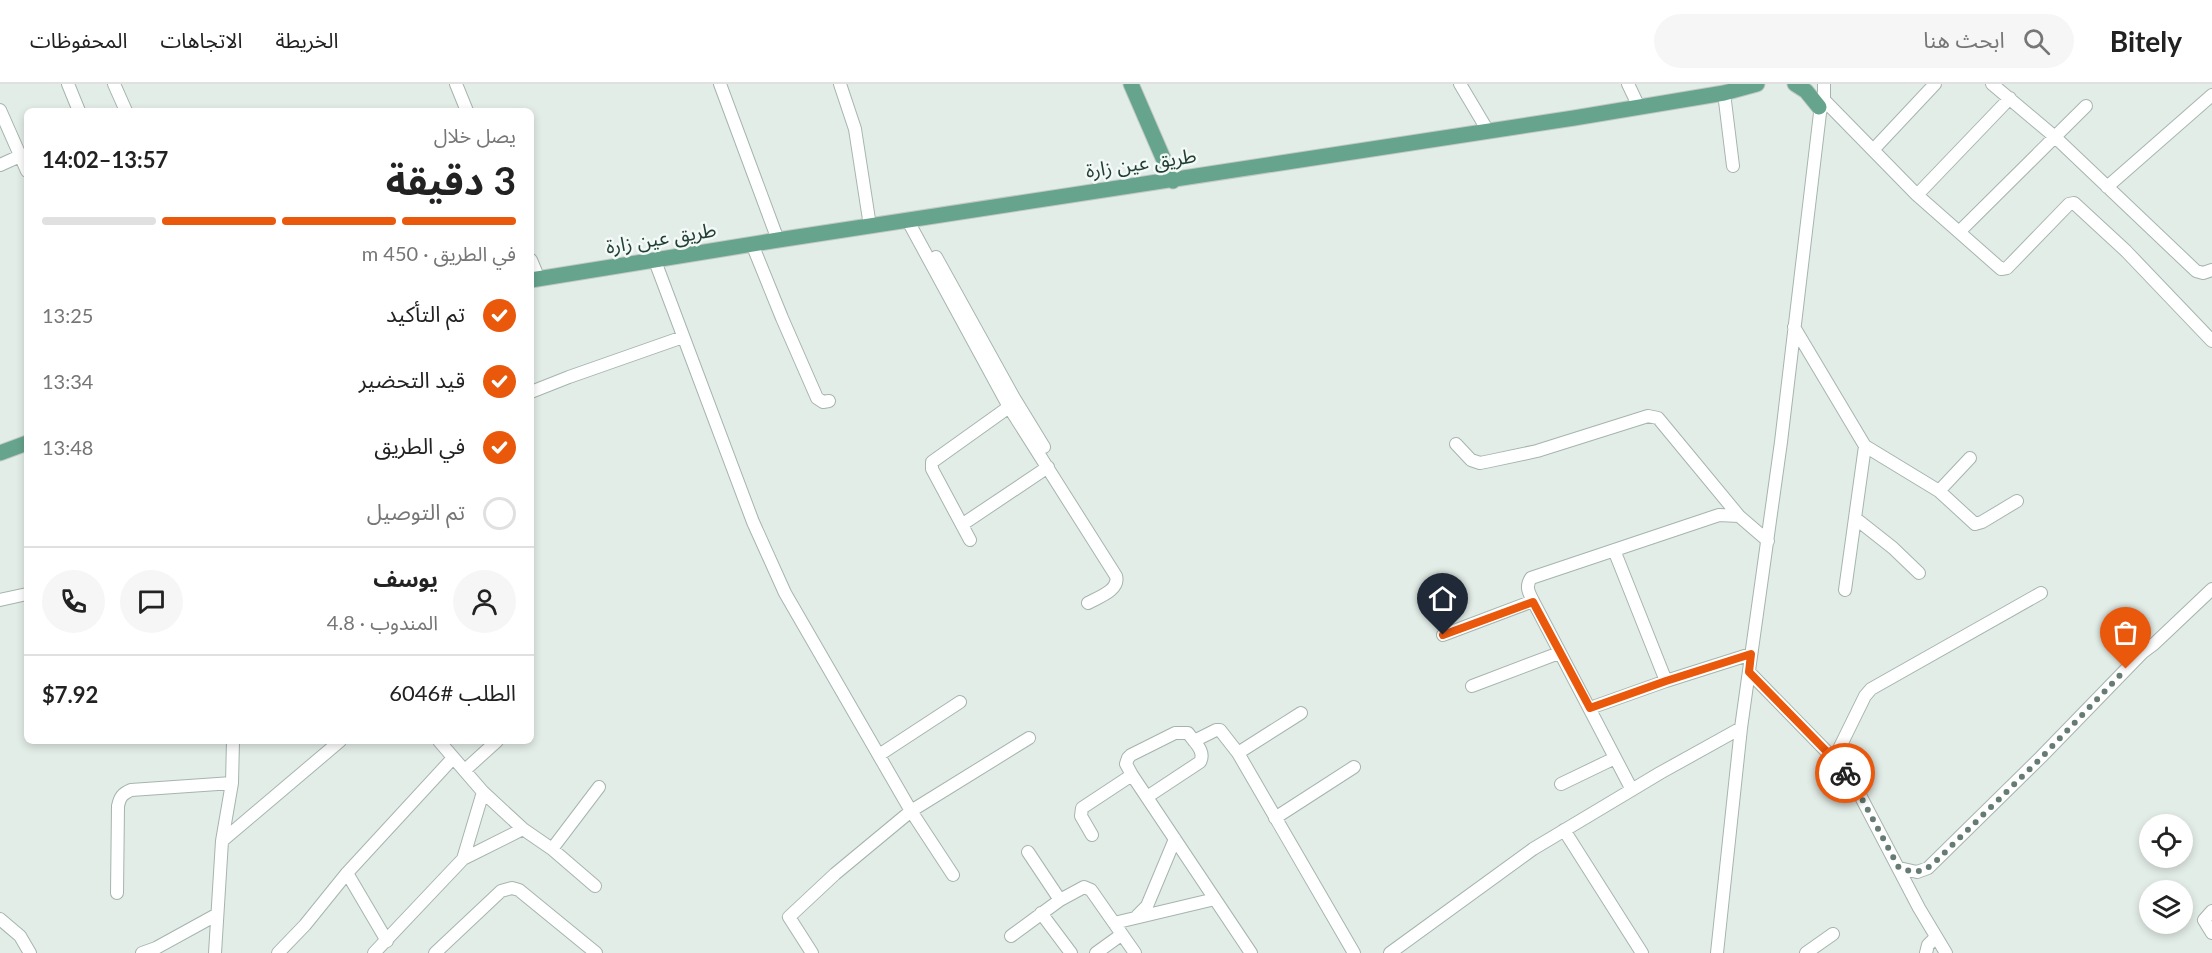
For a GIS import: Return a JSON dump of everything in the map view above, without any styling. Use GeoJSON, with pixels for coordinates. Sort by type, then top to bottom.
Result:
{"type":"FeatureCollection","features":[{"type":"Feature","properties":{"kind":"main road"},"geometry":{"type":"LineString","coordinates":[[1131,84],[1173,181]]}},
{"type":"Feature","properties":{"kind":"main road","name":"طريق عين زارة"},"geometry":{"type":"LineString","coordinates":[[535,280],[752,244],[1086,192],[1173,181],[1241,168],[1639,107],[1724,93],[1757,84]]}},
{"type":"Feature","properties":{"kind":"main road"},"geometry":{"type":"LineString","coordinates":[[1795,84],[1806,91],[1821,107]]}},
{"type":"Feature","properties":{"kind":"main road"},"geometry":{"type":"LineString","coordinates":[[0,453],[24,444]]}},
{"type":"Feature","properties":{"kind":"street"},"geometry":{"type":"LineString","coordinates":[[68,84],[78,108]]}},
{"type":"Feature","properties":{"kind":"street"},"geometry":{"type":"LineString","coordinates":[[114,84],[125,108]]}},
{"type":"Feature","properties":{"kind":"street"},"geometry":{"type":"LineString","coordinates":[[456,84],[466,108]]}},
{"type":"Feature","properties":{"kind":"street"},"geometry":{"type":"LineString","coordinates":[[720,84],[778,240]]}},
{"type":"Feature","properties":{"kind":"street"},"geometry":{"type":"LineString","coordinates":[[840,84],[855,129],[870,226]]}},
{"type":"Feature","properties":{"kind":"street"},"geometry":{"type":"LineString","coordinates":[[1460,84],[1488,131]]}},
{"type":"Feature","properties":{"kind":"street"},"geometry":{"type":"LineString","coordinates":[[1628,84],[1639,107]]}},
{"type":"Feature","properties":{"kind":"street"},"geometry":{"type":"LineString","coordinates":[[1813,84],[1821,107],[1873,150],[1917,195],[2003,270],[2070,204],[2074,203],[2126,251],[2212,341]]}},
{"type":"Feature","properties":{"kind":"street"},"geometry":{"type":"LineString","coordinates":[[1717,953],[1741,728],[1768,541],[1824,84]]}},
{"type":"Feature","properties":{"kind":"street"},"geometry":{"type":"LineString","coordinates":[[1873,150],[1935,84]]}},
{"type":"Feature","properties":{"kind":"street"},"geometry":{"type":"LineString","coordinates":[[1992,84],[2055,138],[2196,271],[2203,273],[2212,270]]}},
{"type":"Feature","properties":{"kind":"street"},"geometry":{"type":"LineString","coordinates":[[1724,93],[1733,166]]}},
{"type":"Feature","properties":{"kind":"street"},"geometry":{"type":"LineString","coordinates":[[2107,187],[2212,95]]}},
{"type":"Feature","properties":{"kind":"street"},"geometry":{"type":"LineString","coordinates":[[1917,195],[2010,98]]}},
{"type":"Feature","properties":{"kind":"street"},"geometry":{"type":"LineString","coordinates":[[1960,231],[2086,106]]}},
{"type":"Feature","properties":{"kind":"street"},"geometry":{"type":"LineString","coordinates":[[0,110],[24,165]]}},
{"type":"Feature","properties":{"kind":"street"},"geometry":{"type":"LineString","coordinates":[[0,165],[20,156]]}},
{"type":"Feature","properties":{"kind":"street"},"geometry":{"type":"LineString","coordinates":[[908,221],[1009,407],[1118,581],[1115,587],[1088,603]]}},
{"type":"Feature","properties":{"kind":"street"},"geometry":{"type":"LineString","coordinates":[[918,240],[933,251],[1014,398],[1084,510],[1088,518],[1089,532]]}},
{"type":"Feature","properties":{"kind":"street"},"geometry":{"type":"LineString","coordinates":[[752,244],[818,398],[823,402],[829,401]]}},
{"type":"Feature","properties":{"kind":"street"},"geometry":{"type":"LineString","coordinates":[[654,261],[766,554],[784,592],[911,811],[952,875]]}},
{"type":"Feature","properties":{"kind":"street"},"geometry":{"type":"LineString","coordinates":[[1794,327],[1865,446],[1939,492],[1975,524],[2017,501]]}},
{"type":"Feature","properties":{"kind":"street"},"geometry":{"type":"LineString","coordinates":[[534,391],[569,376],[683,337]]}},
{"type":"Feature","properties":{"kind":"street"},"geometry":{"type":"LineString","coordinates":[[970,540],[932,469],[932,462],[1009,407]]}},
{"type":"Feature","properties":{"kind":"street"},"geometry":{"type":"LineString","coordinates":[[1456,444],[1471,460],[1480,463],[1537,451],[1597,430],[1648,416],[1658,418],[1739,516],[1768,541]]}},
{"type":"Feature","properties":{"kind":"street"},"geometry":{"type":"LineString","coordinates":[[1845,590],[1865,446]]}},
{"type":"Feature","properties":{"kind":"street"},"geometry":{"type":"LineString","coordinates":[[1939,492],[1970,458]]}},
{"type":"Feature","properties":{"kind":"street"},"geometry":{"type":"LineString","coordinates":[[963,524],[1047,467]]}},
{"type":"Feature","properties":{"kind":"street"},"geometry":{"type":"LineString","coordinates":[[1632,790],[1533,602],[1527,583],[1531,578],[1719,516],[1739,516]]}},
{"type":"Feature","properties":{"kind":"street"},"geometry":{"type":"LineString","coordinates":[[1855,518],[1878,535],[1919,573]]}},
{"type":"Feature","properties":{"kind":"street"},"geometry":{"type":"LineString","coordinates":[[1614,550],[1666,681]]}},
{"type":"Feature","properties":{"kind":"street"},"geometry":{"type":"LineString","coordinates":[[1899,868],[1917,872],[1928,868],[2041,758],[2142,653],[2212,589]]}},
{"type":"Feature","properties":{"kind":"street"},"geometry":{"type":"LineString","coordinates":[[1834,759],[1865,696],[1871,689],[2041,592]]}},
{"type":"Feature","properties":{"kind":"street"},"geometry":{"type":"LineString","coordinates":[[0,600],[24,595]]}},
{"type":"Feature","properties":{"kind":"street"},"geometry":{"type":"LineString","coordinates":[[1443,635],[1533,602]]}},
{"type":"Feature","properties":{"kind":"street"},"geometry":{"type":"LineString","coordinates":[[1472,686],[1559,653]]}},
{"type":"Feature","properties":{"kind":"street"},"geometry":{"type":"LineString","coordinates":[[1590,708],[1751,654]]}},
{"type":"Feature","properties":{"kind":"street"},"geometry":{"type":"LineString","coordinates":[[1749,672],[1834,759],[1861,797],[1946,953]]}},
{"type":"Feature","properties":{"kind":"street"},"geometry":{"type":"LineString","coordinates":[[879,755],[960,702]]}},
{"type":"Feature","properties":{"kind":"street"},"geometry":{"type":"LineString","coordinates":[[1238,753],[1301,713]]}},
{"type":"Feature","properties":{"kind":"street"},"geometry":{"type":"LineString","coordinates":[[1390,953],[1505,869],[1564,830],[1741,728]]}},
{"type":"Feature","properties":{"kind":"street"},"geometry":{"type":"LineString","coordinates":[[1194,741],[1215,730],[1220,730],[1238,753],[1354,953]]}},
{"type":"Feature","properties":{"kind":"street"},"geometry":{"type":"LineString","coordinates":[[1147,797],[1203,758],[1202,752],[1188,733],[1174,733],[1131,755],[1126,764],[1132,775],[1251,953]]}},
{"type":"Feature","properties":{"kind":"street"},"geometry":{"type":"LineString","coordinates":[[812,953],[789,916],[835,874],[911,811],[1029,738]]}},
{"type":"Feature","properties":{"kind":"street"},"geometry":{"type":"LineString","coordinates":[[215,953],[222,841],[232,783],[232,744]]}},
{"type":"Feature","properties":{"kind":"street"},"geometry":{"type":"LineString","coordinates":[[222,841],[336,744]]}},
{"type":"Feature","properties":{"kind":"street"},"geometry":{"type":"LineString","coordinates":[[441,744],[483,792],[523,829],[552,849],[595,886]]}},
{"type":"Feature","properties":{"kind":"street"},"geometry":{"type":"LineString","coordinates":[[465,770],[494,744]]}},
{"type":"Feature","properties":{"kind":"street"},"geometry":{"type":"LineString","coordinates":[[278,953],[305,925],[346,873],[453,758]]}},
{"type":"Feature","properties":{"kind":"street"},"geometry":{"type":"LineString","coordinates":[[1561,784],[1615,758]]}},
{"type":"Feature","properties":{"kind":"street"},"geometry":{"type":"LineString","coordinates":[[1275,818],[1354,767]]}},
{"type":"Feature","properties":{"kind":"street"},"geometry":{"type":"LineString","coordinates":[[1092,835],[1081,816],[1082,808],[1132,775]]}},
{"type":"Feature","properties":{"kind":"street"},"geometry":{"type":"LineString","coordinates":[[117,893],[118,806],[123,794],[131,790],[232,783]]}},
{"type":"Feature","properties":{"kind":"street"},"geometry":{"type":"LineString","coordinates":[[552,849],[599,788]]}},
{"type":"Feature","properties":{"kind":"street"},"geometry":{"type":"LineString","coordinates":[[463,859],[483,792]]}},
{"type":"Feature","properties":{"kind":"street"},"geometry":{"type":"LineString","coordinates":[[374,953],[463,859],[523,829]]}},
{"type":"Feature","properties":{"kind":"street"},"geometry":{"type":"LineString","coordinates":[[1564,830],[1642,953]]}},
{"type":"Feature","properties":{"kind":"street"},"geometry":{"type":"LineString","coordinates":[[1136,916],[1147,906],[1175,839]]}},
{"type":"Feature","properties":{"kind":"street"},"geometry":{"type":"LineString","coordinates":[[1028,852],[1060,900]]}},
{"type":"Feature","properties":{"kind":"street"},"geometry":{"type":"LineString","coordinates":[[346,873],[387,941]]}},
{"type":"Feature","properties":{"kind":"street"},"geometry":{"type":"LineString","coordinates":[[1011,936],[1060,900],[1084,887],[1091,890],[1135,953]]}},
{"type":"Feature","properties":{"kind":"street"},"geometry":{"type":"LineString","coordinates":[[435,953],[501,891],[512,888],[519,890],[596,953]]}},
{"type":"Feature","properties":{"kind":"street"},"geometry":{"type":"LineString","coordinates":[[1114,923],[1215,899]]}},
{"type":"Feature","properties":{"kind":"street"},"geometry":{"type":"LineString","coordinates":[[2212,911],[2204,920],[2212,933]]}},
{"type":"Feature","properties":{"kind":"street"},"geometry":{"type":"LineString","coordinates":[[1041,914],[1071,953]]}},
{"type":"Feature","properties":{"kind":"street"},"geometry":{"type":"LineString","coordinates":[[142,953],[156,948],[216,915]]}},
{"type":"Feature","properties":{"kind":"street"},"geometry":{"type":"LineString","coordinates":[[0,919],[20,936],[30,953]]}},
{"type":"Feature","properties":{"kind":"street"},"geometry":{"type":"LineString","coordinates":[[1806,953],[1833,934]]}},
{"type":"Feature","properties":{"kind":"street"},"geometry":{"type":"LineString","coordinates":[[1096,953],[1121,935]]}},
{"type":"Feature","properties":{"kind":"street"},"geometry":{"type":"LineString","coordinates":[[1926,953],[1928,945],[1936,937]]}},
{"type":"Feature","properties":{"kind":"way so far"},"geometry":{"type":"LineString","coordinates":[[1845,773],[1861,797],[1899,868],[1908,871],[1923,871],[2025,774],[2126,669]]}},
{"type":"Feature","properties":{"kind":"route"},"geometry":{"type":"LineString","coordinates":[[1443,635],[1533,602],[1590,708],[1751,654],[1749,672],[1845,773]]}}]}
